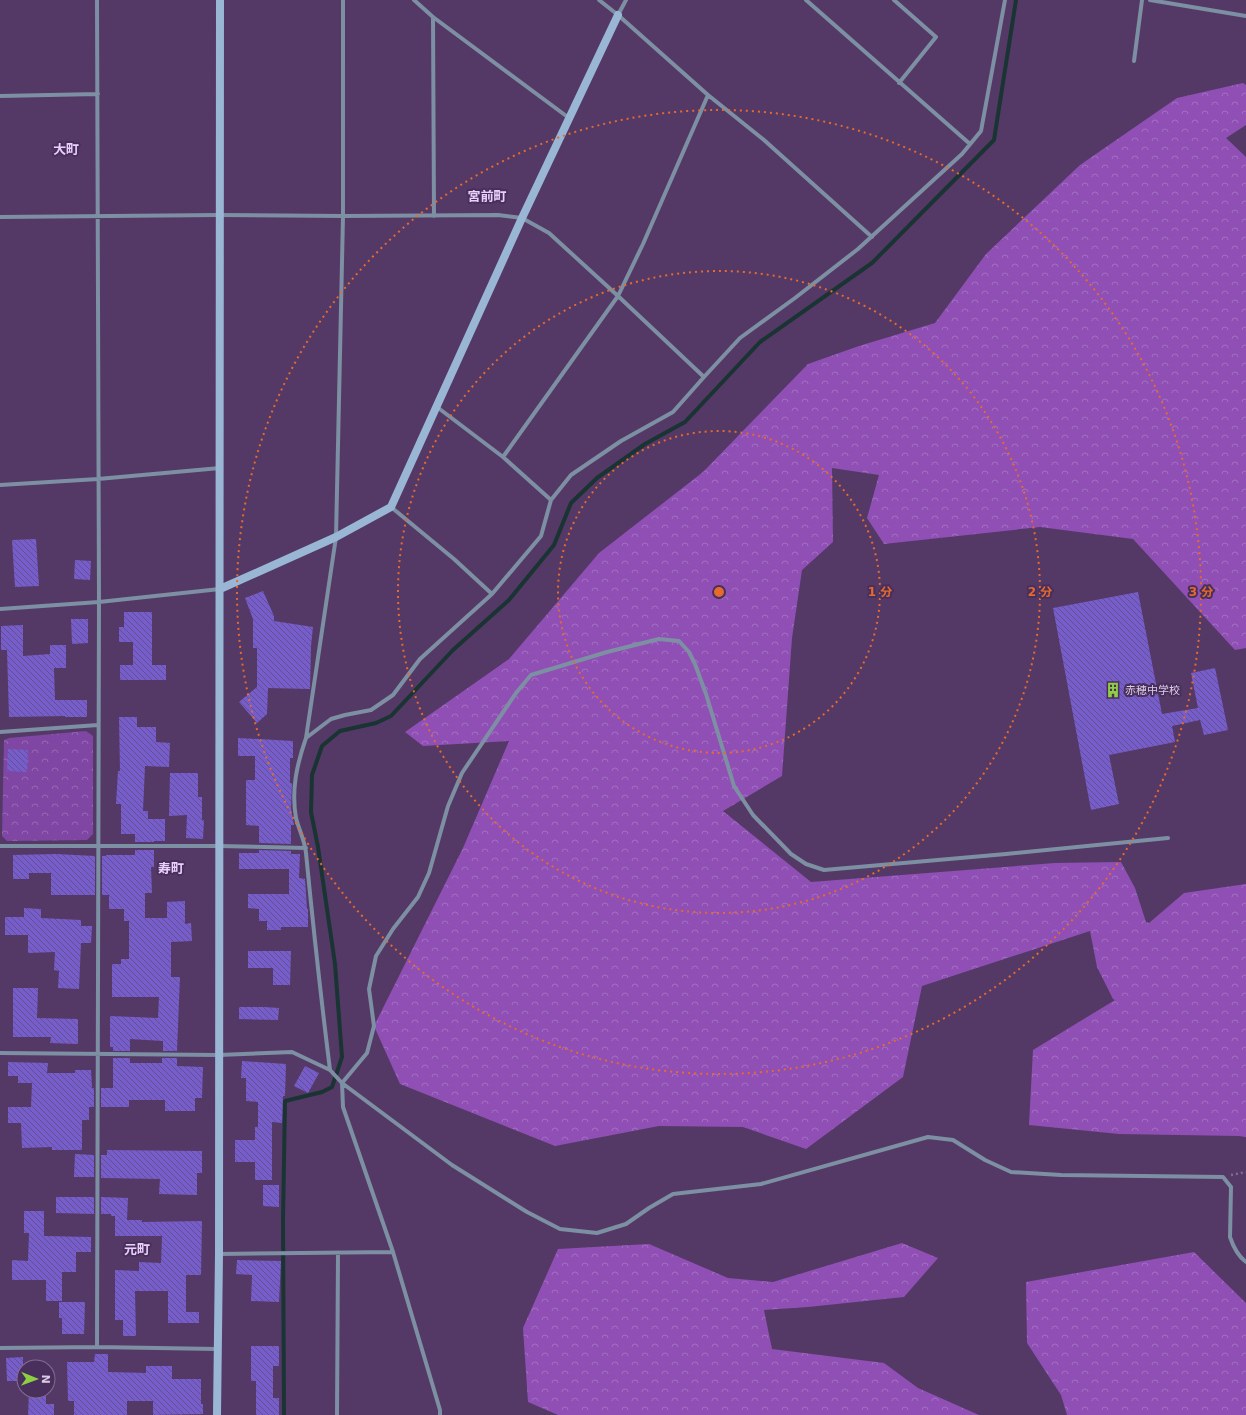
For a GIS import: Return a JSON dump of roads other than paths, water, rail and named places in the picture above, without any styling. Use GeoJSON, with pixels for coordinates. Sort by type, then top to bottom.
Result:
{"type":"FeatureCollection","features":[{"type":"Feature","properties":{"kind":"street"},"geometry":{"type":"LineString","coordinates":[[97,0],[99,602],[97,847],[97,1347]]}},
{"type":"Feature","properties":{"kind":"street"},"geometry":{"type":"LineString","coordinates":[[217,1415],[219,1254],[220,0]]}},
{"type":"Feature","properties":{"kind":"street"},"geometry":{"type":"LineString","coordinates":[[330,1070],[313,925],[306,848],[296,818],[294,789],[298,763],[306,738],[336,538],[343,216],[343,0]]}},
{"type":"Feature","properties":{"kind":"street"},"geometry":{"type":"LineString","coordinates":[[414,0],[433,17],[569,118]]}},
{"type":"Feature","properties":{"kind":"street"},"geometry":{"type":"LineString","coordinates":[[599,0],[708,95],[764,140],[872,236]]}},
{"type":"Feature","properties":{"kind":"street"},"geometry":{"type":"LineString","coordinates":[[0,609],[99,602],[220,589],[336,538],[391,507],[522,218],[626,0]]}},
{"type":"Feature","properties":{"kind":"street"},"geometry":{"type":"LineString","coordinates":[[806,0],[970,144]]}},
{"type":"Feature","properties":{"kind":"street"},"geometry":{"type":"LineString","coordinates":[[894,0],[936,36],[899,83]]}},
{"type":"Feature","properties":{"kind":"street"},"geometry":{"type":"LineString","coordinates":[[306,738],[331,719],[345,714],[371,710],[393,695],[420,659],[492,594],[541,536],[551,500],[571,475],[621,441],[673,412],[740,338],[858,249],[962,154],[981,131],[1005,0]]}},
{"type":"Feature","properties":{"kind":"street"},"geometry":{"type":"LineString","coordinates":[[1134,61],[1142,0]]}},
{"type":"Feature","properties":{"kind":"street"},"geometry":{"type":"LineString","coordinates":[[1150,0],[1246,16]]}},
{"type":"Feature","properties":{"kind":"street"},"geometry":{"type":"LineString","coordinates":[[433,17],[434,216]]}},
{"type":"Feature","properties":{"kind":"street"},"geometry":{"type":"LineString","coordinates":[[0,96],[98,94]]}},
{"type":"Feature","properties":{"kind":"street"},"geometry":{"type":"LineString","coordinates":[[503,458],[618,296],[643,244],[708,95]]}},
{"type":"Feature","properties":{"kind":"street"},"geometry":{"type":"LineString","coordinates":[[0,216],[498,215],[522,218],[549,233],[704,377]]}},
{"type":"Feature","properties":{"kind":"street"},"geometry":{"type":"LineString","coordinates":[[436,406],[503,458],[551,500]]}},
{"type":"Feature","properties":{"kind":"street"},"geometry":{"type":"LineString","coordinates":[[0,486],[220,468]]}},
{"type":"Feature","properties":{"kind":"street"},"geometry":{"type":"LineString","coordinates":[[391,507],[454,559],[492,594]]}},
{"type":"Feature","properties":{"kind":"street"},"geometry":{"type":"LineString","coordinates":[[440,1415],[440,1410],[393,1252],[343,1107],[342,1083],[367,1053],[374,1026],[369,989],[376,956],[393,929],[418,897],[429,873],[448,806],[462,773],[516,693],[531,675],[659,638],[680,641],[689,652],[695,664],[706,694],[734,786],[753,815],[787,851],[806,864],[824,870],[1168,838]]}},
{"type":"Feature","properties":{"kind":"street"},"geometry":{"type":"LineString","coordinates":[[0,732],[98,725]]}},
{"type":"Feature","properties":{"kind":"street"},"geometry":{"type":"LineString","coordinates":[[0,846],[219,846],[306,848]]}},
{"type":"Feature","properties":{"kind":"street"},"geometry":{"type":"LineString","coordinates":[[0,1053],[219,1055],[292,1052],[330,1070],[342,1083],[452,1165],[527,1212],[560,1229],[597,1234],[626,1224],[673,1194],[761,1184],[928,1137],[953,1140],[985,1160],[1011,1172],[1061,1175],[1223,1177],[1231,1187],[1230,1237],[1238,1254],[1246,1262]]}},
{"type":"Feature","properties":{"kind":"street"},"geometry":{"type":"LineString","coordinates":[[219,1254],[338,1254],[393,1252]]}},
{"type":"Feature","properties":{"kind":"street"},"geometry":{"type":"LineString","coordinates":[[336,1415],[338,1254]]}},
{"type":"Feature","properties":{"kind":"street"},"geometry":{"type":"LineString","coordinates":[[0,1348],[97,1347],[217,1349]]}},
{"type":"Feature","properties":{"kind":"waterway"},"geometry":{"type":"LineString","coordinates":[[284,1415],[283,1220],[285,1101],[322,1092],[332,1087],[342,1057],[335,964],[318,847],[311,812],[312,775],[322,746],[340,731],[376,723],[391,716],[453,650],[509,600],[554,545],[571,503],[597,478],[645,444],[685,422],[760,342],[872,263],[994,140],[1016,0]]}},
{"type":"Feature","properties":{"kind":"place","name":"赤穂中学校"},"geometry":{"type":"Point","coordinates":[1113,690]}},
{"type":"Feature","properties":{"kind":"district","name":"大町"},"geometry":{"type":"Point","coordinates":[66,149]}},
{"type":"Feature","properties":{"kind":"district","name":"宮前町"},"geometry":{"type":"Point","coordinates":[487,196]}},
{"type":"Feature","properties":{"kind":"district","name":"寿町"},"geometry":{"type":"Point","coordinates":[171,868]}},
{"type":"Feature","properties":{"kind":"district","name":"元町"},"geometry":{"type":"Point","coordinates":[137,1249]}}]}
